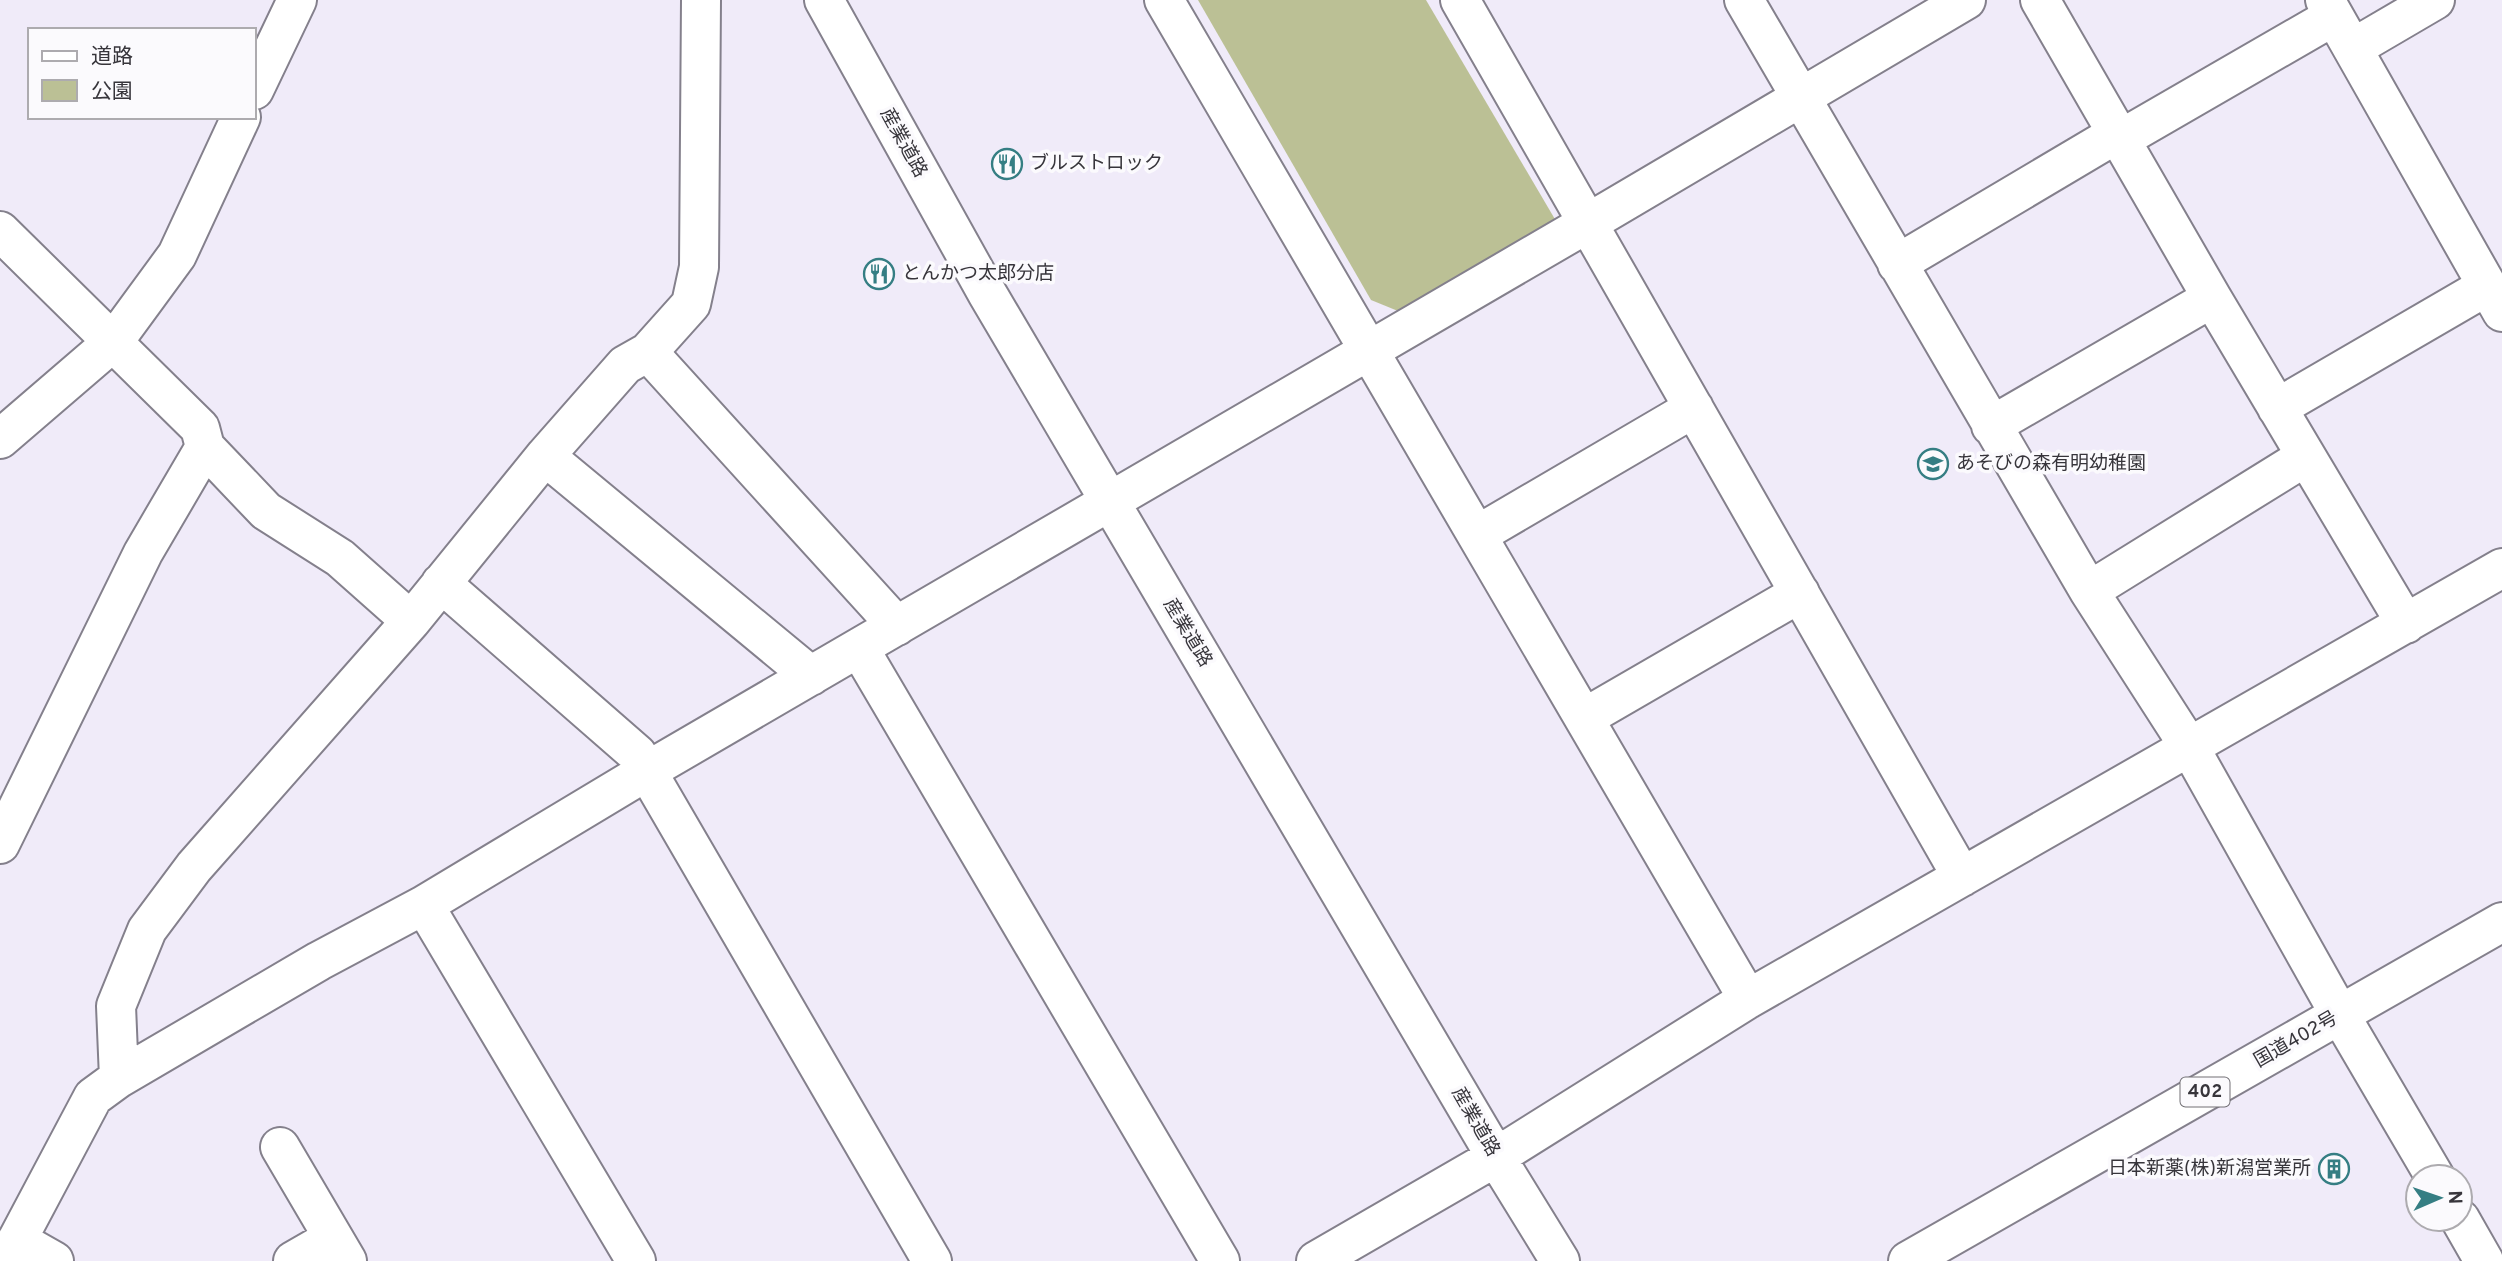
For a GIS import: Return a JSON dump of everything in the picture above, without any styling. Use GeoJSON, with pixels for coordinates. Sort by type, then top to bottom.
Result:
{"type":"FeatureCollection","features":[{"type":"Feature","properties":{"kind":"main road"},"geometry":{"type":"LineString","coordinates":[[256,86],[297,0]]}},
{"type":"Feature","properties":{"kind":"main road"},"geometry":{"type":"LineString","coordinates":[[119,1078],[116,1006],[147,930],[194,867],[411,621],[545,456],[625,365],[648,352],[691,304],[699,267],[701,0]]}},
{"type":"Feature","properties":{"kind":"main road","name":"産業道路"},"geometry":{"type":"LineString","coordinates":[[824,0],[987,293],[1560,1261]]}},
{"type":"Feature","properties":{"kind":"main road"},"geometry":{"type":"LineString","coordinates":[[1164,0],[1748,999]]}},
{"type":"Feature","properties":{"kind":"main road"},"geometry":{"type":"LineString","coordinates":[[1460,0],[1962,877]]}},
{"type":"Feature","properties":{"kind":"main road"},"geometry":{"type":"LineString","coordinates":[[1744,0],[2089,591],[2190,748],[2427,1163]]}},
{"type":"Feature","properties":{"kind":"main road"},"geometry":{"type":"LineString","coordinates":[[54,1261],[11,1251],[93,1097],[119,1078],[319,961],[424,905],[647,771],[1966,0]]}},
{"type":"Feature","properties":{"kind":"main road"},"geometry":{"type":"LineString","coordinates":[[2040,0],[2305,457],[2406,624]]}},
{"type":"Feature","properties":{"kind":"main road"},"geometry":{"type":"LineString","coordinates":[[1897,264],[2119,136],[2337,21],[2435,0]]}},
{"type":"Feature","properties":{"kind":"main road"},"geometry":{"type":"LineString","coordinates":[[2277,408],[2494,299],[2337,21]]}},
{"type":"Feature","properties":{"kind":"main road"},"geometry":{"type":"LineString","coordinates":[[0,439],[114,341],[177,255],[240,119]]}},
{"type":"Feature","properties":{"kind":"main road"},"geometry":{"type":"LineString","coordinates":[[0,231],[200,428],[205,447],[265,511],[340,558],[411,621]]}},
{"type":"Feature","properties":{"kind":"main road"},"geometry":{"type":"LineString","coordinates":[[1991,426],[2212,298]]}},
{"type":"Feature","properties":{"kind":"main road"},"geometry":{"type":"LineString","coordinates":[[648,352],[897,626]]}},
{"type":"Feature","properties":{"kind":"main road"},"geometry":{"type":"LineString","coordinates":[[1477,535],[1694,408]]}},
{"type":"Feature","properties":{"kind":"main road"},"geometry":{"type":"LineString","coordinates":[[0,844],[143,553],[205,447]]}},
{"type":"Feature","properties":{"kind":"main road"},"geometry":{"type":"LineString","coordinates":[[545,456],[811,676]]}},
{"type":"Feature","properties":{"kind":"main road"},"geometry":{"type":"LineString","coordinates":[[2089,591],[2305,457]]}},
{"type":"Feature","properties":{"kind":"main road"},"geometry":{"type":"LineString","coordinates":[[1316,1261],[1496,1157],[1748,999],[2502,568]]}},
{"type":"Feature","properties":{"kind":"main road"},"geometry":{"type":"LineString","coordinates":[[441,583],[637,754],[932,1261]]}},
{"type":"Feature","properties":{"kind":"main road"},"geometry":{"type":"LineString","coordinates":[[1584,718],[1800,593]]}},
{"type":"Feature","properties":{"kind":"main road"},"geometry":{"type":"LineString","coordinates":[[859,648],[1220,1261]]}},
{"type":"Feature","properties":{"kind":"main road"},"geometry":{"type":"LineString","coordinates":[[424,905],[636,1261]]}},
{"type":"Feature","properties":{"kind":"main road","name":"国道402号"},"geometry":{"type":"LineString","coordinates":[[1908,1261],[2502,922]]}},
{"type":"Feature","properties":{"kind":"main road"},"geometry":{"type":"LineString","coordinates":[[280,1147],[340,1250],[293,1261]]}},
{"type":"Feature","properties":{"kind":"main road"},"geometry":{"type":"LineString","coordinates":[[2468,1233],[2484,1261]]}},
{"type":"Feature","properties":{"kind":"green space"},"geometry":{"type":"Polygon","coordinates":[[[1198,0],[1426,0],[1556,221],[1398,311],[1371,300],[1198,0]]]}},
{"type":"Feature","properties":{"kind":"place","name":"ブルストロック"},"geometry":{"type":"Point","coordinates":[1007,164]}},
{"type":"Feature","properties":{"kind":"place","name":"とんかつ太郎分店"},"geometry":{"type":"Point","coordinates":[879,274]}},
{"type":"Feature","properties":{"kind":"place","name":"あそびの森有明幼稚園"},"geometry":{"type":"Point","coordinates":[1933,464]}},
{"type":"Feature","properties":{"kind":"place","name":"日本新薬(株)新潟営業所"},"geometry":{"type":"Point","coordinates":[2334,1169]}}]}
